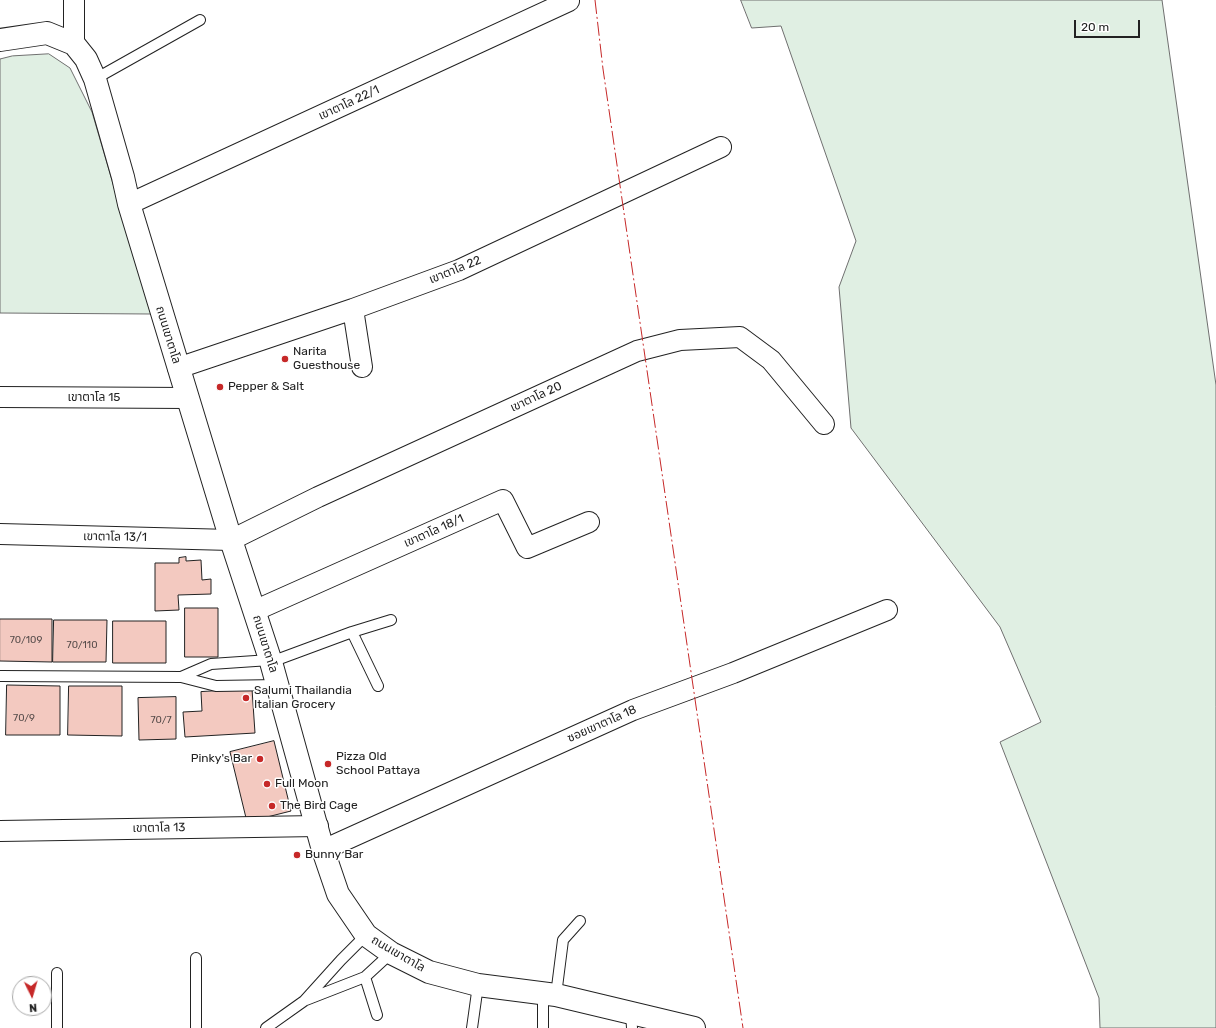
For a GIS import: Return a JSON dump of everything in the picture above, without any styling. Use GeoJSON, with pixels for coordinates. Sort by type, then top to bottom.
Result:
{"type":"FeatureCollection","features":[{"type":"Feature","properties":{"kind":"street"},"geometry":{"type":"LineString","coordinates":[[0,40],[47,33],[74,44],[74,0]]}},
{"type":"Feature","properties":{"kind":"street","name":"เขาตาโล 22/1"},"geometry":{"type":"LineString","coordinates":[[129,204],[569,1]]}},
{"type":"Feature","properties":{"kind":"street","name":"ถนนเขาตาโล"},"geometry":{"type":"LineString","coordinates":[[74,44],[86,59],[95,79],[123,177],[129,204],[231,540],[270,661],[318,826],[323,850],[338,894],[366,935],[391,953],[429,972],[478,985],[550,995],[631,1020],[694,1028]]}},
{"type":"Feature","properties":{"kind":"street","name":"เขาตาโล 22"},"geometry":{"type":"LineString","coordinates":[[178,368],[353,309],[459,270],[721,147]]}},
{"type":"Feature","properties":{"kind":"street"},"geometry":{"type":"LineString","coordinates":[[353,309],[362,367]]}},
{"type":"Feature","properties":{"kind":"street","name":"เขาตาโล 20"},"geometry":{"type":"LineString","coordinates":[[231,540],[318,497],[637,351],[680,340],[740,336],[771,360],[824,424]]}},
{"type":"Feature","properties":{"kind":"street","name":"เขาตาโล 15"},"geometry":{"type":"LineString","coordinates":[[0,397],[188,398]]}},
{"type":"Feature","properties":{"kind":"street","name":"เขาตาโล 18/1"},"geometry":{"type":"LineString","coordinates":[[254,611],[503,500],[527,548],[589,522]]}},
{"type":"Feature","properties":{"kind":"street","name":"เขาตาโล 13/1"},"geometry":{"type":"LineString","coordinates":[[0,534],[231,540]]}},
{"type":"Feature","properties":{"kind":"street","name":"ซอยเขาตาโล 18"},"geometry":{"type":"LineString","coordinates":[[323,850],[633,710],[733,673],[887,610]]}},
{"type":"Feature","properties":{"kind":"street","name":"เขาตาโล 13"},"geometry":{"type":"LineString","coordinates":[[0,831],[318,826]]}},
{"type":"Feature","properties":{"kind":"lane"},"geometry":{"type":"LineString","coordinates":[[95,79],[200,20]]}},
{"type":"Feature","properties":{"kind":"lane"},"geometry":{"type":"LineString","coordinates":[[181,677],[211,664],[270,661],[391,620]]}},
{"type":"Feature","properties":{"kind":"lane"},"geometry":{"type":"LineString","coordinates":[[352,632],[378,686]]}},
{"type":"Feature","properties":{"kind":"lane"},"geometry":{"type":"LineString","coordinates":[[0,676],[181,677],[216,686],[277,685]]}},
{"type":"Feature","properties":{"kind":"lane"},"geometry":{"type":"LineString","coordinates":[[543,1028],[563,940],[580,921]]}},
{"type":"Feature","properties":{"kind":"lane"},"geometry":{"type":"LineString","coordinates":[[266,1028],[304,1001],[340,960],[366,935]]}},
{"type":"Feature","properties":{"kind":"lane"},"geometry":{"type":"LineString","coordinates":[[304,1001],[365,977],[391,953]]}},
{"type":"Feature","properties":{"kind":"lane"},"geometry":{"type":"LineString","coordinates":[[196,958],[196,1028]]}},
{"type":"Feature","properties":{"kind":"lane"},"geometry":{"type":"LineString","coordinates":[[57,973],[57,1028]]}},
{"type":"Feature","properties":{"kind":"lane"},"geometry":{"type":"LineString","coordinates":[[365,977],[377,1015]]}},
{"type":"Feature","properties":{"kind":"lane"},"geometry":{"type":"LineString","coordinates":[[472,1028],[478,985]]}},
{"type":"Feature","properties":{"kind":"green space"},"geometry":{"type":"Polygon","coordinates":[[[741,0],[1162,0],[1216,385],[1216,1028],[1100,1028],[1099,998],[1000,742],[1041,722],[1000,627],[851,428],[839,287],[856,241],[781,26],[752,28],[741,0]]]}},
{"type":"Feature","properties":{"kind":"green space"},"geometry":{"type":"Polygon","coordinates":[[[49,54],[70,68],[92,112],[151,314],[0,313],[0,59],[12,56],[49,54]]]}},
{"type":"Feature","properties":{"kind":"building"},"geometry":{"type":"Polygon","coordinates":[[[186,557],[186,561],[201,560],[202,580],[211,579],[211,594],[178,595],[179,610],[155,611],[155,563],[179,563],[179,558],[186,557]]]}},
{"type":"Feature","properties":{"kind":"building"},"geometry":{"type":"Polygon","coordinates":[[[185,608],[218,608],[218,657],[185,657],[185,608]]]}},
{"type":"Feature","properties":{"kind":"building"},"geometry":{"type":"Polygon","coordinates":[[[0,619],[52,619],[52,662],[0,661],[0,619]]]}},
{"type":"Feature","properties":{"kind":"building"},"geometry":{"type":"Polygon","coordinates":[[[54,620],[107,620],[106,662],[53,662],[54,620]]]}},
{"type":"Feature","properties":{"kind":"building"},"geometry":{"type":"Polygon","coordinates":[[[113,621],[166,621],[166,663],[113,663],[113,621]]]}},
{"type":"Feature","properties":{"kind":"building"},"geometry":{"type":"Polygon","coordinates":[[[7,685],[60,686],[60,735],[6,735],[7,685]]]}},
{"type":"Feature","properties":{"kind":"building"},"geometry":{"type":"Polygon","coordinates":[[[69,686],[122,686],[122,736],[68,735],[69,686]]]}},
{"type":"Feature","properties":{"kind":"building"},"geometry":{"type":"Polygon","coordinates":[[[252,689],[255,733],[185,737],[183,712],[202,711],[201,692],[252,689]]]}},
{"type":"Feature","properties":{"kind":"building"},"geometry":{"type":"Polygon","coordinates":[[[176,697],[176,739],[139,740],[138,698],[176,697]]]}},
{"type":"Feature","properties":{"kind":"building"},"geometry":{"type":"Polygon","coordinates":[[[274,741],[291,811],[247,822],[230,752],[274,741]]]}},
{"type":"Feature","properties":{"kind":"power"},"geometry":{"type":"LineString","coordinates":[[595,0],[603,69],[743,1028]]}},
{"type":"Feature","properties":{"kind":"place","name":"Narita Guesthouse"},"geometry":{"type":"Point","coordinates":[285,359]}},
{"type":"Feature","properties":{"kind":"place","name":"Pepper & Salt"},"geometry":{"type":"Point","coordinates":[220,387]}},
{"type":"Feature","properties":{"kind":"place","name":"Salumi Thailandia Italian Grocery"},"geometry":{"type":"Point","coordinates":[246,698]}},
{"type":"Feature","properties":{"kind":"place","name":"Pinky's Bar"},"geometry":{"type":"Point","coordinates":[260,759]}},
{"type":"Feature","properties":{"kind":"place","name":"Pizza Old School Pattaya"},"geometry":{"type":"Point","coordinates":[328,764]}},
{"type":"Feature","properties":{"kind":"place","name":"Full Moon"},"geometry":{"type":"Point","coordinates":[267,784]}},
{"type":"Feature","properties":{"kind":"place","name":"The Bird Cage"},"geometry":{"type":"Point","coordinates":[272,806]}},
{"type":"Feature","properties":{"kind":"place","name":"Bunny Bar"},"geometry":{"type":"Point","coordinates":[297,855]}}]}
